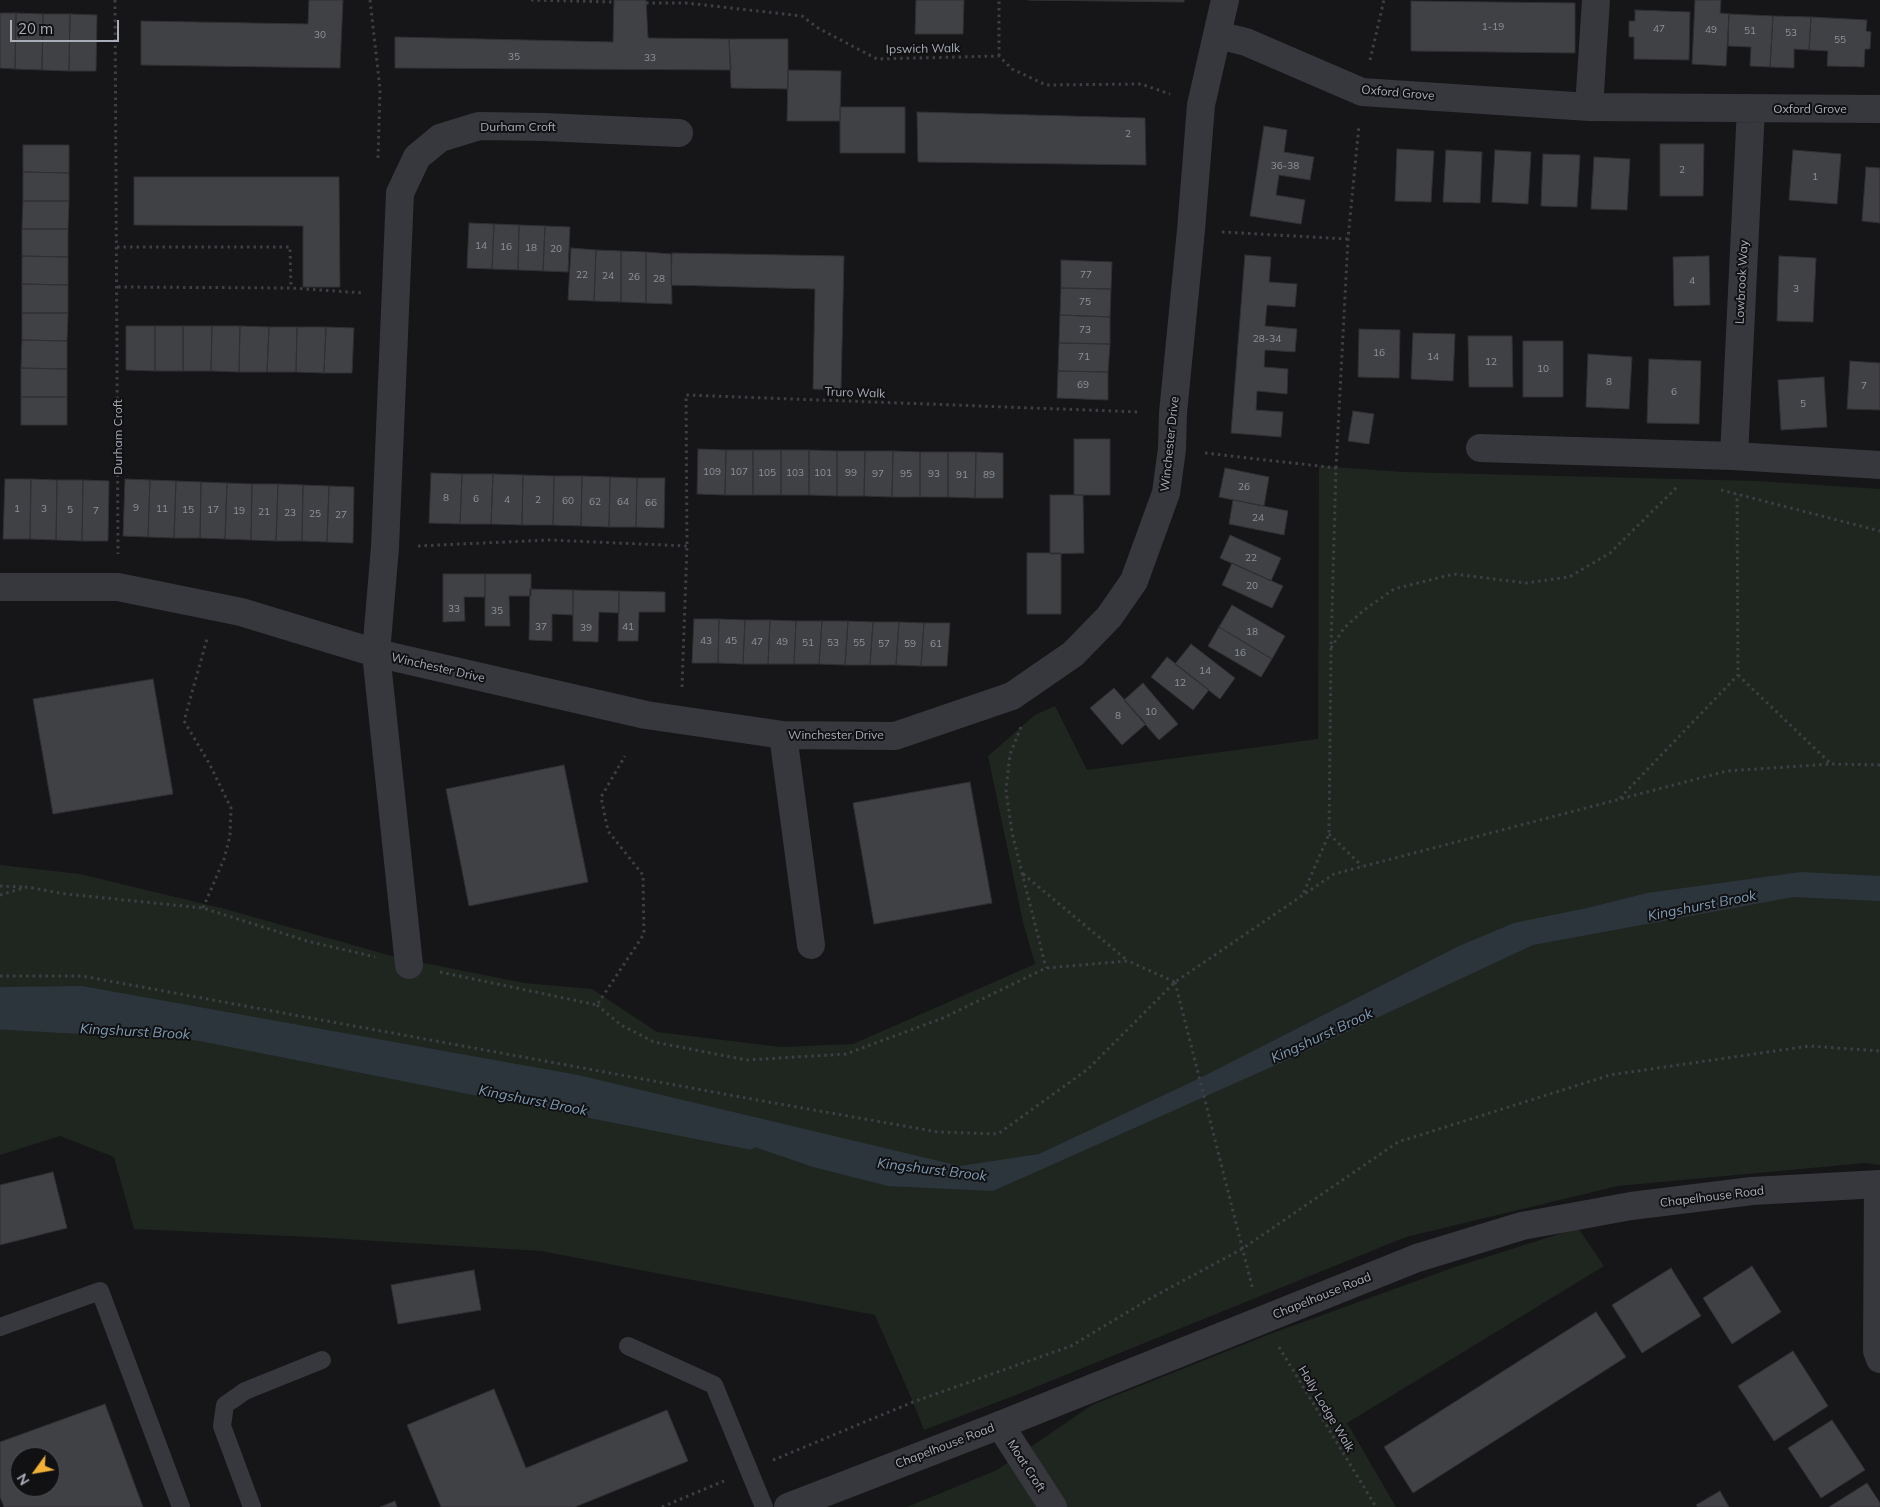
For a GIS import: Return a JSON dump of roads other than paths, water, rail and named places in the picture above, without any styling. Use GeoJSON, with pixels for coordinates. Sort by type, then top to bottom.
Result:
{"type":"FeatureCollection","features":[{"type":"Feature","properties":{"kind":"street","name":"Winchester Drive"},"geometry":{"type":"LineString","coordinates":[[0,587],[118,587],[241,612],[376,653],[646,715],[783,735],[895,736],[1012,696],[1073,654],[1109,617],[1134,582],[1166,493],[1172,449],[1173,413],[1192,230],[1201,105],[1225,0]]}},
{"type":"Feature","properties":{"kind":"street"},"geometry":{"type":"LineString","coordinates":[[1589,107],[1596,0]]}},
{"type":"Feature","properties":{"kind":"street","name":"Oxford Grove"},"geometry":{"type":"LineString","coordinates":[[1218,35],[1246,42],[1362,92],[1589,107],[1880,109]]}},
{"type":"Feature","properties":{"kind":"street","name":"Lowbrook Way"},"geometry":{"type":"LineString","coordinates":[[1734,456],[1751,108]]}},
{"type":"Feature","properties":{"kind":"street","name":"Durham Croft"},"geometry":{"type":"LineString","coordinates":[[409,965],[376,653],[385,547],[394,294],[400,193],[417,157],[440,138],[479,126],[544,126],[679,133]]}},
{"type":"Feature","properties":{"kind":"street"},"geometry":{"type":"LineString","coordinates":[[1480,448],[1734,456],[1880,465]]}},
{"type":"Feature","properties":{"kind":"street"},"geometry":{"type":"LineString","coordinates":[[783,735],[811,945]]}},
{"type":"Feature","properties":{"kind":"street"},"geometry":{"type":"LineString","coordinates":[[1879,1184],[1877,1351],[1880,1359]]}},
{"type":"Feature","properties":{"kind":"street","name":"Chapelhouse Road"},"geometry":{"type":"LineString","coordinates":[[788,1507],[1000,1425],[1417,1258],[1522,1226],[1631,1206],[1752,1191],[1879,1184]]}},
{"type":"Feature","properties":{"kind":"street","name":"Moat Croft"},"geometry":{"type":"LineString","coordinates":[[1000,1425],[1053,1507]]}},
{"type":"Feature","properties":{"kind":"lane"},"geometry":{"type":"LineString","coordinates":[[0,1327],[100,1291],[181,1507]]}},
{"type":"Feature","properties":{"kind":"lane"},"geometry":{"type":"LineString","coordinates":[[628,1346],[714,1385],[764,1507]]}},
{"type":"Feature","properties":{"kind":"lane"},"geometry":{"type":"LineString","coordinates":[[252,1507],[222,1426],[225,1405],[245,1391],[322,1360]]}},
{"type":"Feature","properties":{"kind":"water"},"geometry":{"type":"Polygon","coordinates":[[[1801,872],[1880,876],[1880,901],[1793,897],[1533,945],[1278,1064],[993,1191],[888,1186],[813,1167],[740,1142],[198,1035],[0,1024],[0,987],[82,986],[578,1075],[960,1166],[1039,1154],[1200,1078],[1459,946],[1514,923],[1647,893],[1801,872]]]}},
{"type":"Feature","properties":{"kind":"waterway","name":"Kingshurst Brook"},"geometry":{"type":"LineString","coordinates":[[0,1024],[198,1035],[750,1144]]}}]}
